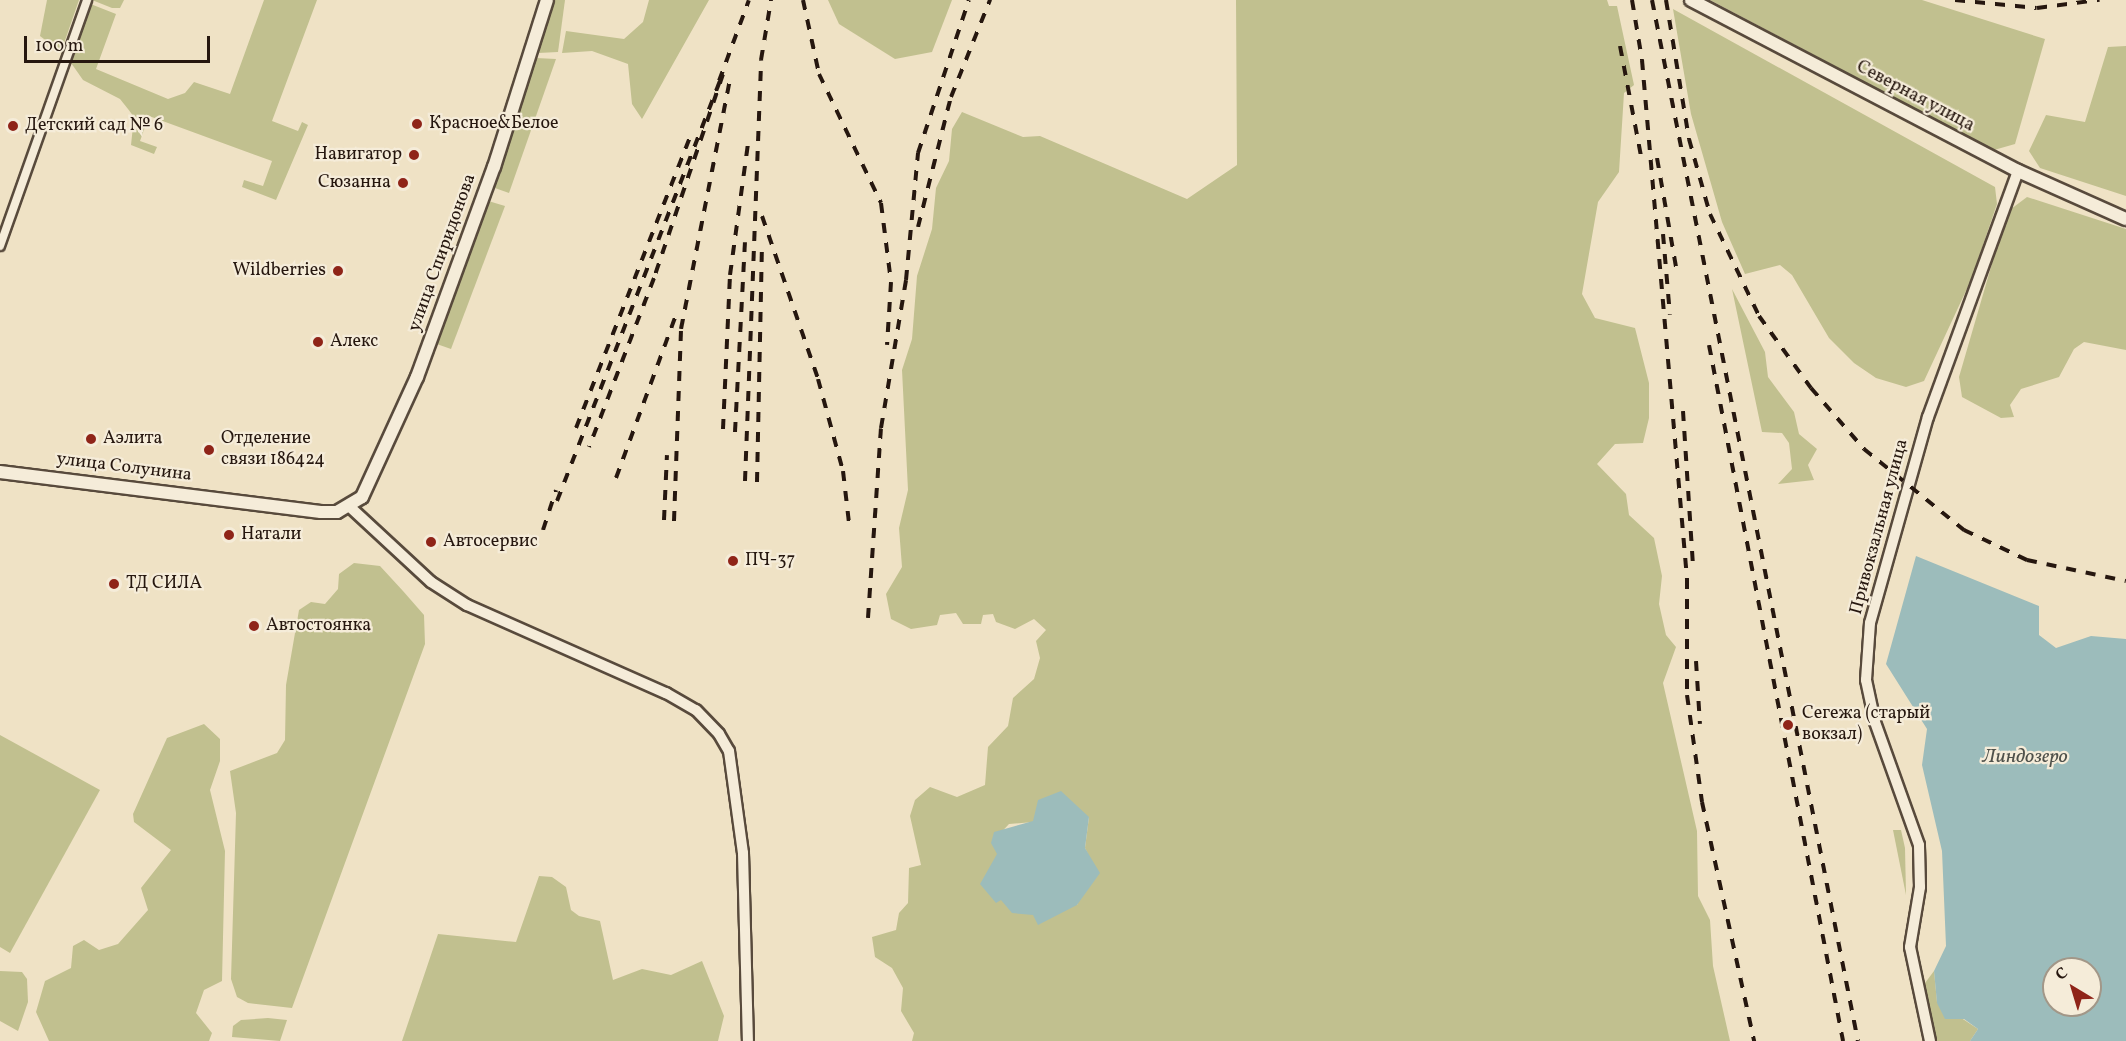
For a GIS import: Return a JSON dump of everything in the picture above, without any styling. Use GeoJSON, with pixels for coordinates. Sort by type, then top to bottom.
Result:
{"type":"FeatureCollection","features":[{"type":"Feature","properties":{"kind":"street"},"geometry":{"type":"LineString","coordinates":[[0,246],[87,0]]}},
{"type":"Feature","properties":{"kind":"street","name":"улица Спиридонова"},"geometry":{"type":"LineString","coordinates":[[350,507],[373,479],[417,377],[494,167],[547,0]]}},
{"type":"Feature","properties":{"kind":"street","name":"Северная улица"},"geometry":{"type":"LineString","coordinates":[[1691,0],[2018,171],[2126,219]]}},
{"type":"Feature","properties":{"kind":"street","name":"Привокзальная улица"},"geometry":{"type":"LineString","coordinates":[[1930,1041],[1910,947],[1920,887],[1919,845],[1875,722],[1866,680],[1870,623],[1928,417],[2018,171]]}},
{"type":"Feature","properties":{"kind":"street","name":"улица Солунина"},"geometry":{"type":"LineString","coordinates":[[0,472],[321,512],[350,507]]}},
{"type":"Feature","properties":{"kind":"street"},"geometry":{"type":"LineString","coordinates":[[350,507],[431,582],[467,605],[666,693],[696,710],[719,734],[729,751],[743,853],[748,1041]]}},
{"type":"Feature","properties":{"kind":"shaded area"},"geometry":{"type":"Polygon","coordinates":[[[47,0],[79,0],[61,52],[40,36],[47,0]]]}},
{"type":"Feature","properties":{"kind":"shaded area"},"geometry":{"type":"Polygon","coordinates":[[[92,0],[124,0],[120,8],[112,8],[92,0]]]}},
{"type":"Feature","properties":{"kind":"shaded area"},"geometry":{"type":"Polygon","coordinates":[[[264,0],[317,0],[272,121],[298,131],[302,122],[308,125],[276,200],[242,187],[244,180],[263,186],[272,161],[149,116],[140,141],[157,147],[154,154],[131,145],[134,117],[120,99],[83,80],[69,60],[88,3],[116,14],[96,69],[168,99],[185,93],[194,82],[230,94],[264,0]]]}},
{"type":"Feature","properties":{"kind":"shaded area"},"geometry":{"type":"Polygon","coordinates":[[[550,0],[565,0],[558,52],[538,53],[550,0]]]}},
{"type":"Feature","properties":{"kind":"shaded area"},"geometry":{"type":"Polygon","coordinates":[[[649,0],[709,0],[642,119],[632,104],[628,64],[592,51],[562,53],[566,31],[624,39],[643,22],[649,0]]]}},
{"type":"Feature","properties":{"kind":"shaded area"},"geometry":{"type":"Polygon","coordinates":[[[828,0],[952,0],[932,52],[895,59],[839,24],[828,0]]]}},
{"type":"Feature","properties":{"kind":"shaded area"},"geometry":{"type":"Polygon","coordinates":[[[1236,0],[1607,0],[1609,6],[1617,6],[1634,85],[1624,93],[1619,172],[1598,202],[1582,294],[1595,318],[1635,328],[1649,383],[1649,418],[1643,443],[1615,444],[1597,464],[1626,494],[1629,515],[1654,538],[1662,576],[1659,604],[1666,635],[1676,647],[1663,683],[1697,831],[1698,896],[1710,920],[1713,966],[1730,1041],[912,1041],[914,1033],[901,1011],[903,988],[892,968],[875,957],[872,937],[896,930],[899,913],[908,903],[909,868],[921,865],[910,816],[915,800],[930,787],[957,797],[985,785],[988,747],[1008,726],[1013,698],[1034,679],[1040,658],[1036,641],[1046,630],[1034,619],[1015,629],[996,622],[993,614],[983,615],[981,624],[963,624],[956,613],[940,615],[937,625],[911,629],[891,619],[886,594],[902,567],[899,528],[908,490],[902,370],[912,339],[917,276],[932,229],[936,188],[949,161],[952,129],[962,112],[1023,137],[1040,136],[1187,199],[1237,165],[1236,0]],[[1089,817],[1009,824],[995,839],[998,854],[988,874],[1001,900],[1077,905],[1093,865],[1085,848],[1089,817]]]}},
{"type":"Feature","properties":{"kind":"shaded area"},"geometry":{"type":"Polygon","coordinates":[[[1710,0],[1922,0],[2045,39],[2015,144],[1994,150],[1710,0]]]}},
{"type":"Feature","properties":{"kind":"shaded area"},"geometry":{"type":"Polygon","coordinates":[[[1673,9],[1995,187],[1997,204],[1971,280],[1924,381],[1906,387],[1876,378],[1854,363],[1829,338],[1792,275],[1780,265],[1745,274],[1722,222],[1691,114],[1673,9]]]}},
{"type":"Feature","properties":{"kind":"shaded area"},"geometry":{"type":"Polygon","coordinates":[[[2126,46],[2126,196],[2040,168],[2029,151],[2046,115],[2085,122],[2108,47],[2126,46]]]}},
{"type":"Feature","properties":{"kind":"shaded area"},"geometry":{"type":"Polygon","coordinates":[[[536,58],[556,59],[509,193],[492,187],[536,58]]]}},
{"type":"Feature","properties":{"kind":"shaded area"},"geometry":{"type":"Polygon","coordinates":[[[2027,197],[2126,229],[2126,350],[2084,342],[2074,349],[2059,377],[2021,389],[2010,405],[2014,417],[2001,418],[1962,397],[1959,377],[2007,212],[2027,197]]]}},
{"type":"Feature","properties":{"kind":"shaded area"},"geometry":{"type":"Polygon","coordinates":[[[485,200],[505,206],[451,349],[431,342],[485,200]]]}},
{"type":"Feature","properties":{"kind":"shaded area"},"geometry":{"type":"Polygon","coordinates":[[[1732,289],[1765,352],[1768,377],[1794,412],[1799,434],[1817,449],[1808,465],[1814,480],[1778,484],[1792,469],[1789,443],[1782,433],[1762,432],[1732,289]]]}},
{"type":"Feature","properties":{"kind":"shaded area"},"geometry":{"type":"Polygon","coordinates":[[[354,563],[380,566],[403,591],[424,615],[425,644],[292,1008],[248,1003],[237,997],[231,979],[236,813],[230,771],[277,753],[285,740],[286,685],[299,610],[311,602],[325,604],[338,589],[339,574],[354,563]]]}},
{"type":"Feature","properties":{"kind":"shaded area"},"geometry":{"type":"Polygon","coordinates":[[[204,724],[220,739],[220,761],[210,790],[225,851],[222,981],[204,990],[196,1013],[212,1033],[209,1041],[49,1041],[36,1012],[45,981],[71,968],[73,946],[84,940],[99,950],[118,944],[148,910],[141,888],[171,850],[134,822],[133,814],[167,738],[204,724]]]}},
{"type":"Feature","properties":{"kind":"shaded area"},"geometry":{"type":"Polygon","coordinates":[[[0,735],[100,790],[10,953],[0,947],[0,735]]]}},
{"type":"Feature","properties":{"kind":"shaded area"},"geometry":{"type":"Polygon","coordinates":[[[1893,830],[1901,830],[1905,848],[1906,895],[1893,830]]]}},
{"type":"Feature","properties":{"kind":"shaded area"},"geometry":{"type":"Polygon","coordinates":[[[539,876],[552,877],[566,887],[571,910],[579,916],[600,921],[613,980],[642,969],[671,975],[702,961],[724,1016],[718,1041],[402,1041],[438,934],[516,942],[539,876]]]}},
{"type":"Feature","properties":{"kind":"shaded area"},"geometry":{"type":"Polygon","coordinates":[[[0,971],[22,972],[27,979],[28,1002],[18,1031],[0,1021],[0,971]]]}},
{"type":"Feature","properties":{"kind":"shaded area"},"geometry":{"type":"Polygon","coordinates":[[[1934,971],[1937,1002],[1978,1029],[1970,1041],[1934,1041],[1919,991],[1934,971]]]}},
{"type":"Feature","properties":{"kind":"shaded area"},"geometry":{"type":"Polygon","coordinates":[[[268,1018],[287,1020],[280,1041],[232,1037],[233,1026],[241,1020],[268,1018]]]}},
{"type":"Feature","properties":{"kind":"water","name":"Линдозеро"},"geometry":{"type":"Polygon","coordinates":[[[1916,556],[2039,606],[2039,635],[2056,648],[2091,636],[2126,639],[2126,1041],[1970,1041],[1978,1029],[1964,1019],[1945,1019],[1937,1003],[1934,971],[1946,946],[1942,851],[1922,765],[1927,729],[1886,664],[1916,556]]]}},
{"type":"Feature","properties":{"kind":"water"},"geometry":{"type":"Polygon","coordinates":[[[1061,791],[1089,817],[1085,848],[1100,873],[1077,905],[1038,925],[1033,915],[1012,913],[1001,900],[996,903],[980,884],[997,854],[991,843],[994,832],[1033,821],[1038,800],[1061,791]]]}},
{"type":"Feature","properties":{"kind":"railway"},"geometry":{"type":"LineString","coordinates":[[719,81],[749,0]]}},
{"type":"Feature","properties":{"kind":"railway"},"geometry":{"type":"LineString","coordinates":[[745,481],[761,60],[771,0]]}},
{"type":"Feature","properties":{"kind":"railway"},"geometry":{"type":"LineString","coordinates":[[803,0],[819,74],[881,203],[891,282],[887,345]]}},
{"type":"Feature","properties":{"kind":"railway"},"geometry":{"type":"LineString","coordinates":[[868,618],[881,428],[906,280],[918,153],[969,0]]}},
{"type":"Feature","properties":{"kind":"railway"},"geometry":{"type":"LineString","coordinates":[[918,227],[951,97],[990,0]]}},
{"type":"Feature","properties":{"kind":"railway"},"geometry":{"type":"LineString","coordinates":[[1632,0],[1642,60],[1687,579],[1687,695],[1702,802],[1754,1041]]}},
{"type":"Feature","properties":{"kind":"railway"},"geometry":{"type":"LineString","coordinates":[[1652,0],[1858,1041]]}},
{"type":"Feature","properties":{"kind":"railway"},"geometry":{"type":"LineString","coordinates":[[1666,0],[1689,139],[1710,214],[1759,316],[1811,388],[1864,449],[1964,530],[2027,560],[2126,581]]}},
{"type":"Feature","properties":{"kind":"railway"},"geometry":{"type":"LineString","coordinates":[[1955,0],[2037,8],[2099,0]]}},
{"type":"Feature","properties":{"kind":"railway"},"geometry":{"type":"LineString","coordinates":[[1620,46],[1642,161]]}},
{"type":"Feature","properties":{"kind":"railway"},"geometry":{"type":"LineString","coordinates":[[557,501],[723,74],[654,278],[589,447]]}},
{"type":"Feature","properties":{"kind":"railway"},"geometry":{"type":"LineString","coordinates":[[674,521],[681,329],[731,75]]}},
{"type":"Feature","properties":{"kind":"railway"},"geometry":{"type":"LineString","coordinates":[[576,428],[691,135]]}},
{"type":"Feature","properties":{"kind":"railway"},"geometry":{"type":"LineString","coordinates":[[723,429],[730,275],[749,137]]}},
{"type":"Feature","properties":{"kind":"railway"},"geometry":{"type":"LineString","coordinates":[[1657,158],[1676,267]]}},
{"type":"Feature","properties":{"kind":"railway"},"geometry":{"type":"LineString","coordinates":[[762,216],[818,379],[843,471],[849,523]]}},
{"type":"Feature","properties":{"kind":"railway"},"geometry":{"type":"LineString","coordinates":[[1663,234],[1670,315]]}},
{"type":"Feature","properties":{"kind":"railway"},"geometry":{"type":"LineString","coordinates":[[735,432],[745,242]]}},
{"type":"Feature","properties":{"kind":"railway"},"geometry":{"type":"LineString","coordinates":[[757,482],[762,247]]}},
{"type":"Feature","properties":{"kind":"railway"},"geometry":{"type":"LineString","coordinates":[[616,478],[677,312]]}},
{"type":"Feature","properties":{"kind":"railway"},"geometry":{"type":"LineString","coordinates":[[1709,345],[1843,1041]]}},
{"type":"Feature","properties":{"kind":"railway"},"geometry":{"type":"LineString","coordinates":[[1683,411],[1693,565]]}},
{"type":"Feature","properties":{"kind":"railway"},"geometry":{"type":"LineString","coordinates":[[664,520],[667,455]]}},
{"type":"Feature","properties":{"kind":"railway"},"geometry":{"type":"LineString","coordinates":[[543,530],[556,490]]}},
{"type":"Feature","properties":{"kind":"railway"},"geometry":{"type":"LineString","coordinates":[[1696,661],[1700,724]]}},
{"type":"Feature","properties":{"kind":"place","name":"Красное&Белое"},"geometry":{"type":"Point","coordinates":[417,124]}},
{"type":"Feature","properties":{"kind":"place","name":"Детский сад № 6"},"geometry":{"type":"Point","coordinates":[13,126]}},
{"type":"Feature","properties":{"kind":"place","name":"Навигатор"},"geometry":{"type":"Point","coordinates":[414,155]}},
{"type":"Feature","properties":{"kind":"place","name":"Сюзанна"},"geometry":{"type":"Point","coordinates":[403,183]}},
{"type":"Feature","properties":{"kind":"place","name":"Wildberries"},"geometry":{"type":"Point","coordinates":[338,271]}},
{"type":"Feature","properties":{"kind":"place","name":"Алекс"},"geometry":{"type":"Point","coordinates":[318,342]}},
{"type":"Feature","properties":{"kind":"place","name":"Аэлита"},"geometry":{"type":"Point","coordinates":[91,439]}},
{"type":"Feature","properties":{"kind":"place","name":"Отделение связи 186424"},"geometry":{"type":"Point","coordinates":[209,450]}},
{"type":"Feature","properties":{"kind":"place","name":"Натали"},"geometry":{"type":"Point","coordinates":[229,535]}},
{"type":"Feature","properties":{"kind":"place","name":"Автосервис"},"geometry":{"type":"Point","coordinates":[431,542]}},
{"type":"Feature","properties":{"kind":"place","name":"ПЧ-37"},"geometry":{"type":"Point","coordinates":[733,561]}},
{"type":"Feature","properties":{"kind":"place","name":"ТД СИЛА"},"geometry":{"type":"Point","coordinates":[114,584]}},
{"type":"Feature","properties":{"kind":"place","name":"Автостоянка"},"geometry":{"type":"Point","coordinates":[254,626]}},
{"type":"Feature","properties":{"kind":"place","name":"Сегежа (старый вокзал)"},"geometry":{"type":"Point","coordinates":[1788,725]}}]}
